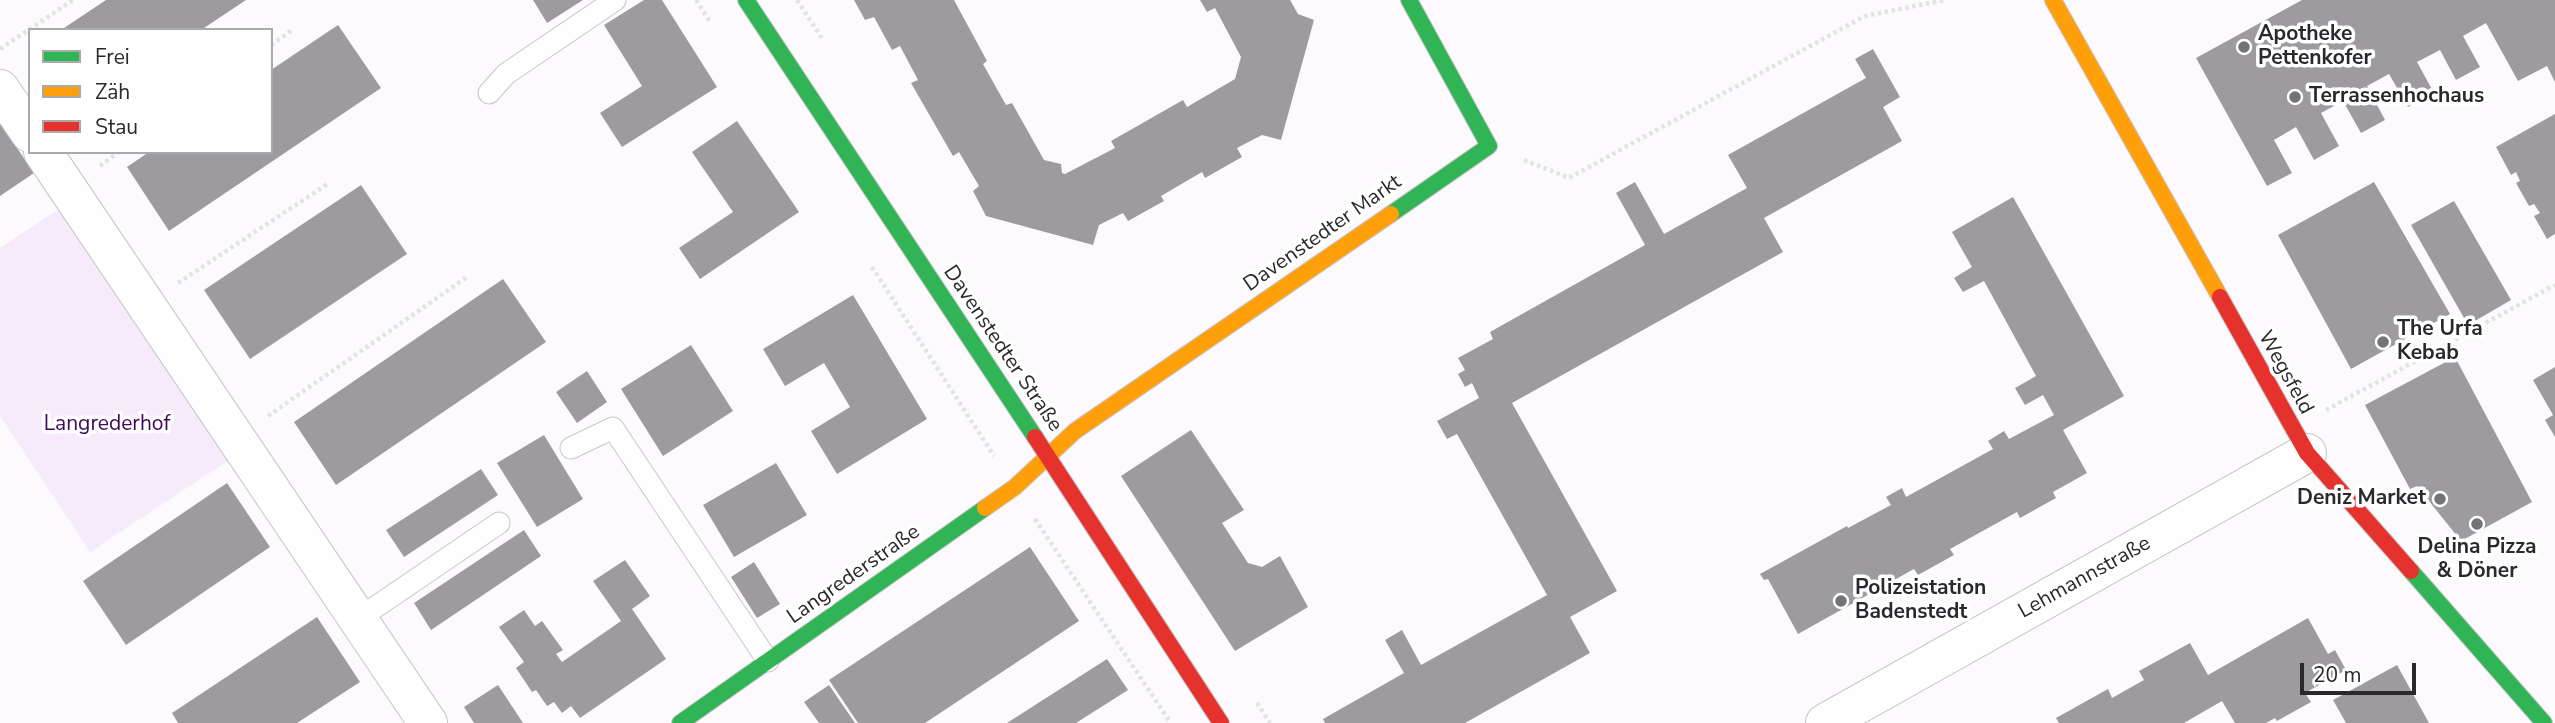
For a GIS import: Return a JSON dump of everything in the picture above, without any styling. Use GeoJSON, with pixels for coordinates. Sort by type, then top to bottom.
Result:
{"type":"FeatureCollection","features":[{"type":"Feature","properties":{"kind":"street","name":"Davenstedter Straße"},"geometry":{"type":"LineString","coordinates":[[746,0],[1221,723]]}},
{"type":"Feature","properties":{"kind":"street"},"geometry":{"type":"LineString","coordinates":[[1409,0],[1489,145]]}},
{"type":"Feature","properties":{"kind":"street","name":"Wegsfeld"},"geometry":{"type":"LineString","coordinates":[[2053,0],[2300,441],[2544,723]]}},
{"type":"Feature","properties":{"kind":"street"},"geometry":{"type":"LineString","coordinates":[[0,89],[28,130]]}},
{"type":"Feature","properties":{"kind":"street","name":"Davenstedter Markt"},"geometry":{"type":"LineString","coordinates":[[1048,456],[1075,431],[1489,145]]}},
{"type":"Feature","properties":{"kind":"street"},"geometry":{"type":"LineString","coordinates":[[44,154],[428,723]]}},
{"type":"Feature","properties":{"kind":"street","name":"Lehmannstraße"},"geometry":{"type":"LineString","coordinates":[[1825,723],[2300,441]]}},
{"type":"Feature","properties":{"kind":"street","name":"Langrederstraße"},"geometry":{"type":"LineString","coordinates":[[680,723],[1015,488],[1048,456]]}},
{"type":"Feature","properties":{"kind":"lane"},"geometry":{"type":"LineString","coordinates":[[489,93],[506,74],[615,0]]}},
{"type":"Feature","properties":{"kind":"lane"},"geometry":{"type":"LineString","coordinates":[[571,448],[612,428],[768,661]]}},
{"type":"Feature","properties":{"kind":"lane"},"geometry":{"type":"LineString","coordinates":[[358,619],[499,523]]}},
{"type":"Feature","properties":{"kind":"path"},"geometry":{"type":"LineString","coordinates":[[31,28],[73,0]]}},
{"type":"Feature","properties":{"kind":"path"},"geometry":{"type":"LineString","coordinates":[[696,0],[711,23]]}},
{"type":"Feature","properties":{"kind":"path"},"geometry":{"type":"LineString","coordinates":[[1489,145],[1569,178],[1865,16],[1945,0]]}},
{"type":"Feature","properties":{"kind":"path"},"geometry":{"type":"LineString","coordinates":[[0,49],[28,30]]}},
{"type":"Feature","properties":{"kind":"path"},"geometry":{"type":"LineString","coordinates":[[273,44],[292,30]]}},
{"type":"Feature","properties":{"kind":"path"},"geometry":{"type":"LineString","coordinates":[[146,305],[329,183]]}},
{"type":"Feature","properties":{"kind":"path"},"geometry":{"type":"LineString","coordinates":[[865,256],[1171,723]]}},
{"type":"Feature","properties":{"kind":"path"},"geometry":{"type":"LineString","coordinates":[[235,438],[467,277]]}},
{"type":"Feature","properties":{"kind":"path"},"geometry":{"type":"LineString","coordinates":[[2300,441],[2555,285]]}},
{"type":"Feature","properties":{"kind":"green space","name":"Langrederhof"},"geometry":{"type":"Polygon","coordinates":[[[62,207],[229,460],[90,552],[0,416],[0,248],[62,207]]]}},
{"type":"Feature","properties":{"kind":"building"},"geometry":{"type":"Polygon","coordinates":[[[106,0],[246,0],[204,28],[64,28],[106,0]]]}},
{"type":"Feature","properties":{"kind":"building"},"geometry":{"type":"Polygon","coordinates":[[[533,0],[583,0],[547,23],[533,0]]]}},
{"type":"Feature","properties":{"kind":"building"},"geometry":{"type":"Polygon","coordinates":[[[644,0],[662,0],[717,87],[622,147],[600,113],[642,86],[604,25],[644,0]]]}},
{"type":"Feature","properties":{"kind":"building"},"geometry":{"type":"Polygon","coordinates":[[[854,0],[954,0],[987,61],[983,64],[1006,105],[1012,103],[1044,160],[1061,164],[1062,173],[1065,174],[1115,148],[1111,141],[1183,100],[1187,107],[1235,79],[1241,57],[1215,8],[1207,12],[1200,0],[1290,0],[1298,14],[1314,20],[1281,140],[1262,135],[1237,148],[1242,157],[1205,178],[1202,172],[1161,196],[1164,201],[1128,221],[1123,213],[1099,225],[1093,245],[986,216],[973,191],[979,186],[959,152],[953,156],[911,83],[918,80],[900,46],[892,50],[874,17],[865,20],[854,0]]]}},
{"type":"Feature","properties":{"kind":"building","name":"Terrassenhochaus"},"geometry":{"type":"Polygon","coordinates":[[[2302,0],[2555,0],[2555,82],[2547,66],[2518,81],[2486,23],[2463,36],[2480,67],[2456,80],[2440,50],[2417,62],[2434,93],[2408,107],[2389,74],[2367,86],[2385,120],[2361,133],[2343,101],[2321,113],[2339,146],[2314,160],[2296,127],[2274,140],[2292,173],[2267,186],[2196,58],[2302,0]]]}},
{"type":"Feature","properties":{"kind":"building"},"geometry":{"type":"Polygon","coordinates":[[[338,25],[381,88],[169,231],[127,167],[146,154],[273,154],[273,69],[338,25]]]}},
{"type":"Feature","properties":{"kind":"building"},"geometry":{"type":"Polygon","coordinates":[[[1873,49],[1900,97],[1883,107],[1902,141],[1764,218],[1783,252],[1512,403],[1617,591],[1570,617],[1590,653],[1465,723],[1325,723],[1323,719],[1404,673],[1385,640],[1402,630],[1421,665],[1547,595],[1457,434],[1447,439],[1437,421],[1479,398],[1472,383],[1465,387],[1458,374],[1465,370],[1458,358],[1493,339],[1490,332],[1645,245],[1616,193],[1635,182],[1664,234],[1747,188],[1728,155],[1866,78],[1855,59],[1873,49]]]}},
{"type":"Feature","properties":{"kind":"building"},"geometry":{"type":"Polygon","coordinates":[[[2555,114],[2555,234],[2547,239],[2534,216],[2540,213],[2534,204],[2529,206],[2516,183],[2520,181],[2516,172],[2511,175],[2496,147],[2555,114]]]}},
{"type":"Feature","properties":{"kind":"building"},"geometry":{"type":"Polygon","coordinates":[[[737,121],[799,212],[700,279],[679,248],[733,212],[692,152],[737,121]]]}},
{"type":"Feature","properties":{"kind":"building"},"geometry":{"type":"Polygon","coordinates":[[[0,123],[34,173],[0,196],[0,123]]]}},
{"type":"Feature","properties":{"kind":"building"},"geometry":{"type":"Polygon","coordinates":[[[2374,182],[2450,314],[2351,369],[2278,235],[2374,182]]]}},
{"type":"Feature","properties":{"kind":"building"},"geometry":{"type":"Polygon","coordinates":[[[361,185],[407,254],[250,359],[204,290],[361,185]]]}},
{"type":"Feature","properties":{"kind":"building"},"geometry":{"type":"Polygon","coordinates":[[[2013,197],[2124,396],[2063,430],[2087,473],[2053,492],[2056,498],[2020,518],[2017,512],[1950,549],[1954,555],[1918,575],[1914,569],[1798,634],[1768,579],[1764,580],[1760,574],[1891,505],[1886,497],[1902,488],[1906,497],[1993,449],[1988,441],[2004,431],[2009,439],[2054,415],[2043,395],[2025,405],[2015,388],[2036,376],[1984,281],[1963,292],[1954,278],[1972,267],[1952,232],[2013,197]]]}},
{"type":"Feature","properties":{"kind":"building"},"geometry":{"type":"Polygon","coordinates":[[[2454,201],[2511,300],[2468,325],[2411,225],[2454,201]]]}},
{"type":"Feature","properties":{"kind":"building"},"geometry":{"type":"Polygon","coordinates":[[[503,279],[546,342],[336,485],[294,422],[503,279]]]}},
{"type":"Feature","properties":{"kind":"building"},"geometry":{"type":"Polygon","coordinates":[[[853,295],[927,419],[837,474],[811,431],[850,407],[824,363],[785,386],[763,349],[853,295]]]}},
{"type":"Feature","properties":{"kind":"building"},"geometry":{"type":"Polygon","coordinates":[[[691,345],[733,411],[663,456],[621,389],[691,345]]]}},
{"type":"Feature","properties":{"kind":"building"},"geometry":{"type":"Polygon","coordinates":[[[2455,357],[2532,502],[2461,541],[2417,486],[2410,489],[2365,405],[2455,357]]]}},
{"type":"Feature","properties":{"kind":"building"},"geometry":{"type":"Polygon","coordinates":[[[2555,367],[2555,437],[2545,420],[2553,415],[2533,380],[2555,367]]]}},
{"type":"Feature","properties":{"kind":"building"},"geometry":{"type":"Polygon","coordinates":[[[587,371],[607,402],[577,423],[556,392],[587,371]]]}},
{"type":"Feature","properties":{"kind":"building"},"geometry":{"type":"Polygon","coordinates":[[[1191,430],[1244,510],[1222,523],[1248,563],[1262,567],[1280,556],[1308,607],[1235,651],[1121,476],[1191,430]]]}},
{"type":"Feature","properties":{"kind":"building"},"geometry":{"type":"Polygon","coordinates":[[[544,435],[583,499],[537,527],[497,463],[544,435]]]}},
{"type":"Feature","properties":{"kind":"building"},"geometry":{"type":"Polygon","coordinates":[[[776,463],[807,515],[734,557],[703,505],[776,463]]]}},
{"type":"Feature","properties":{"kind":"building"},"geometry":{"type":"Polygon","coordinates":[[[481,469],[498,495],[404,557],[386,530],[481,469]]]}},
{"type":"Feature","properties":{"kind":"building"},"geometry":{"type":"Polygon","coordinates":[[[227,483],[270,547],[126,645],[83,581],[227,483]]]}},
{"type":"Feature","properties":{"kind":"building"},"geometry":{"type":"Polygon","coordinates":[[[524,530],[541,556],[431,630],[414,603],[524,530]]]}},
{"type":"Feature","properties":{"kind":"building"},"geometry":{"type":"Polygon","coordinates":[[[1030,547],[1079,621],[925,723],[858,723],[829,680],[1030,547]]]}},
{"type":"Feature","properties":{"kind":"building"},"geometry":{"type":"Polygon","coordinates":[[[625,560],[650,596],[632,609],[666,659],[580,718],[571,706],[562,713],[554,702],[547,706],[536,690],[532,692],[516,668],[524,662],[499,627],[524,610],[535,626],[542,621],[563,650],[556,654],[562,662],[621,621],[593,581],[625,560]]]}},
{"type":"Feature","properties":{"kind":"building"},"geometry":{"type":"Polygon","coordinates":[[[754,562],[780,604],[757,618],[731,577],[754,562]]]}},
{"type":"Feature","properties":{"kind":"building"},"geometry":{"type":"Polygon","coordinates":[[[317,617],[360,682],[297,723],[178,723],[172,713],[317,617]]]}},
{"type":"Feature","properties":{"kind":"building"},"geometry":{"type":"Polygon","coordinates":[[[2308,618],[2328,654],[2335,650],[2346,670],[2305,693],[2311,702],[2277,721],[2275,718],[2266,723],[2235,723],[2222,701],[2184,723],[2059,723],[2056,718],[2108,689],[2112,698],[2144,680],[2139,671],[2190,643],[2208,675],[2308,618]]]}},
{"type":"Feature","properties":{"kind":"building"},"geometry":{"type":"Polygon","coordinates":[[[1107,659],[1128,690],[1076,723],[1007,723],[1107,659]]]}},
{"type":"Feature","properties":{"kind":"building"},"geometry":{"type":"Polygon","coordinates":[[[2397,665],[2429,723],[2346,723],[2333,700],[2397,665]]]}},
{"type":"Feature","properties":{"kind":"building"},"geometry":{"type":"Polygon","coordinates":[[[498,685],[523,723],[474,723],[464,707],[498,685]]]}},
{"type":"Feature","properties":{"kind":"building"},"geometry":{"type":"Polygon","coordinates":[[[829,685],[855,723],[819,723],[804,702],[829,685]]]}},
{"type":"Feature","properties":{"kind":"traffic: fast"},"geometry":{"type":"LineString","coordinates":[[746,0],[1035,437]]}},
{"type":"Feature","properties":{"kind":"traffic: fast"},"geometry":{"type":"LineString","coordinates":[[1391,214],[1489,146],[1409,0]]}},
{"type":"Feature","properties":{"kind":"traffic: fast"},"geometry":{"type":"LineString","coordinates":[[680,723],[985,508]]}},
{"type":"Feature","properties":{"kind":"traffic: fast"},"geometry":{"type":"LineString","coordinates":[[2411,571],[2544,723]]}},
{"type":"Feature","properties":{"kind":"traffic: slow"},"geometry":{"type":"LineString","coordinates":[[2053,0],[2220,297]]}},
{"type":"Feature","properties":{"kind":"traffic: slow"},"geometry":{"type":"LineString","coordinates":[[985,508],[1015,487],[1075,431],[1391,214]]}},
{"type":"Feature","properties":{"kind":"traffic: jam"},"geometry":{"type":"LineString","coordinates":[[2220,297],[2307,453],[2411,571]]}},
{"type":"Feature","properties":{"kind":"traffic: jam"},"geometry":{"type":"LineString","coordinates":[[1035,437],[1221,723]]}},
{"type":"Feature","properties":{"kind":"place","name":"Apotheke Pettenkofer"},"geometry":{"type":"Point","coordinates":[2244,47]}},
{"type":"Feature","properties":{"kind":"place","name":"Terrassenhochaus"},"geometry":{"type":"Point","coordinates":[2295,97]}},
{"type":"Feature","properties":{"kind":"place","name":"The Urfa Kebab"},"geometry":{"type":"Point","coordinates":[2383,342]}},
{"type":"Feature","properties":{"kind":"place","name":"Deniz Market"},"geometry":{"type":"Point","coordinates":[2440,499]}},
{"type":"Feature","properties":{"kind":"place","name":"Delina Pizza & Döner"},"geometry":{"type":"Point","coordinates":[2477,524]}},
{"type":"Feature","properties":{"kind":"place","name":"Polizeistation Badenstedt"},"geometry":{"type":"Point","coordinates":[1841,601]}}]}
